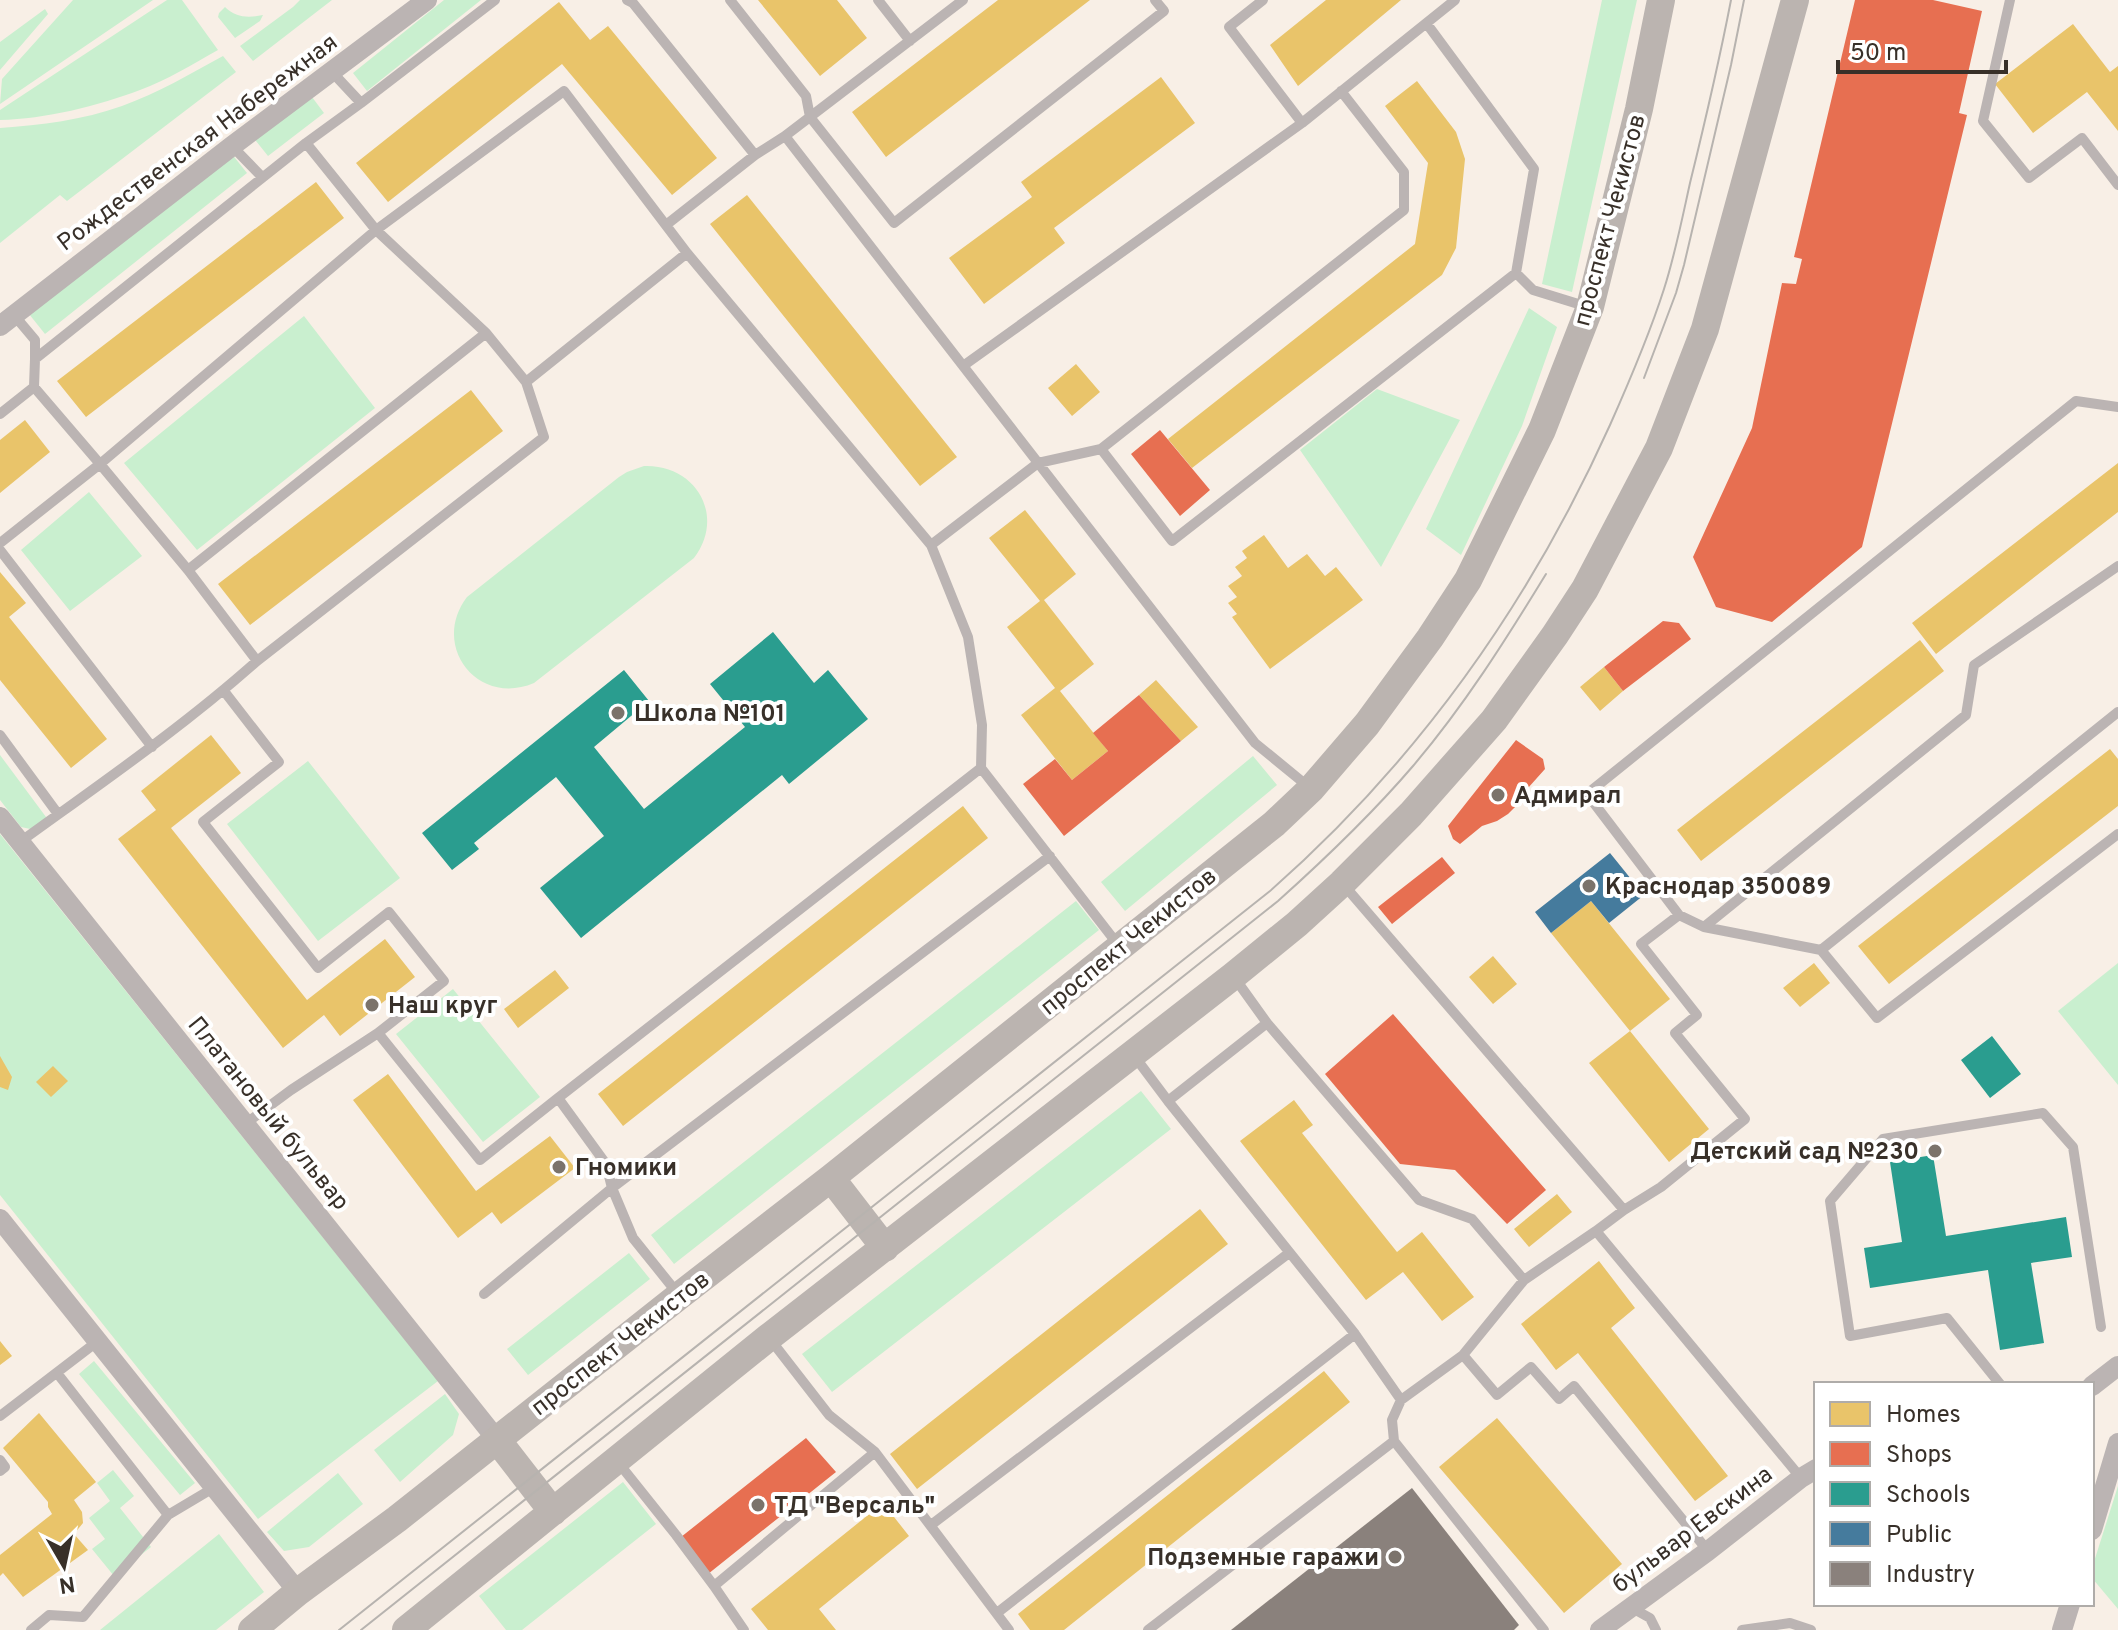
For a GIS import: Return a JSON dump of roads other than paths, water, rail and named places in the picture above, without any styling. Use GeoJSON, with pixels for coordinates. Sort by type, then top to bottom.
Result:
{"type":"FeatureCollection","features":[{"type":"Feature","properties":{"kind":"main road","name":"проспект Чекистов"},"geometry":{"type":"LineString","coordinates":[[252,1630],[831,1178],[1274,824],[1311,789],[1376,713],[1417,658],[1468,580],[1542,430],[1590,307],[1639,109],[1661,0]]}},
{"type":"Feature","properties":{"kind":"main road"},"geometry":{"type":"LineString","coordinates":[[406,1630],[769,1337],[1297,924],[1411,814],[1483,732],[1547,648],[1585,589],[1659,448],[1705,329],[1795,0]]}},
{"type":"Feature","properties":{"kind":"main road"},"geometry":{"type":"LineString","coordinates":[[831,1178],[885,1248]]}},
{"type":"Feature","properties":{"kind":"main road"},"geometry":{"type":"LineString","coordinates":[[498,1441],[553,1512]]}},
{"type":"Feature","properties":{"kind":"street","name":"Рождественская Набережная"},"geometry":{"type":"LineString","coordinates":[[3,323],[427,0]]}},
{"type":"Feature","properties":{"kind":"street","name":"Платановый бульвар"},"geometry":{"type":"LineString","coordinates":[[0,817],[498,1441]]}},
{"type":"Feature","properties":{"kind":"street"},"geometry":{"type":"LineString","coordinates":[[0,1219],[298,1592]]}},
{"type":"Feature","properties":{"kind":"street"},"geometry":{"type":"LineString","coordinates":[[2094,1384],[2118,1366]]}},
{"type":"Feature","properties":{"kind":"street"},"geometry":{"type":"LineString","coordinates":[[2094,1523],[2118,1443]]}},
{"type":"Feature","properties":{"kind":"street","name":"бульвар Евскина"},"geometry":{"type":"LineString","coordinates":[[1600,1630],[1808,1474]]}},
{"type":"Feature","properties":{"kind":"lane"},"geometry":{"type":"LineString","coordinates":[[35,359],[262,177],[495,0]]}},
{"type":"Feature","properties":{"kind":"lane"},"geometry":{"type":"LineString","coordinates":[[627,0],[633,3],[755,155]]}},
{"type":"Feature","properties":{"kind":"lane"},"geometry":{"type":"LineString","coordinates":[[730,0],[806,96],[810,117],[894,223],[1164,11],[1155,0]]}},
{"type":"Feature","properties":{"kind":"lane"},"geometry":{"type":"LineString","coordinates":[[878,0],[910,41]]}},
{"type":"Feature","properties":{"kind":"lane"},"geometry":{"type":"LineString","coordinates":[[666,225],[963,0]]}},
{"type":"Feature","properties":{"kind":"lane"},"geometry":{"type":"LineString","coordinates":[[1263,0],[1229,27],[1302,123]]}},
{"type":"Feature","properties":{"kind":"lane"},"geometry":{"type":"LineString","coordinates":[[963,366],[1302,123],[1455,0]]}},
{"type":"Feature","properties":{"kind":"lane"},"geometry":{"type":"LineString","coordinates":[[2010,0],[1983,121],[2029,178],[2082,138],[2118,185]]}},
{"type":"Feature","properties":{"kind":"lane"},"geometry":{"type":"LineString","coordinates":[[1101,449],[1172,541],[1516,273],[1534,169],[1427,24]]}},
{"type":"Feature","properties":{"kind":"lane"},"geometry":{"type":"LineString","coordinates":[[332,72],[361,103]]}},
{"type":"Feature","properties":{"kind":"lane"},"geometry":{"type":"LineString","coordinates":[[0,543],[100,464],[376,230],[564,91],[687,253],[931,545],[968,637],[982,725],[981,768],[1120,947]]}},
{"type":"Feature","properties":{"kind":"lane"},"geometry":{"type":"LineString","coordinates":[[931,545],[1038,463],[1101,449],[1404,210],[1404,172],[1341,91]]}},
{"type":"Feature","properties":{"kind":"lane"},"geometry":{"type":"LineString","coordinates":[[785,136],[1255,743],[1311,789]]}},
{"type":"Feature","properties":{"kind":"lane"},"geometry":{"type":"LineString","coordinates":[[20,842],[152,747],[544,437],[526,382],[486,333],[376,230],[306,143]]}},
{"type":"Feature","properties":{"kind":"lane"},"geometry":{"type":"LineString","coordinates":[[232,146],[262,177]]}},
{"type":"Feature","properties":{"kind":"lane"},"geometry":{"type":"LineString","coordinates":[[526,382],[687,253]]}},
{"type":"Feature","properties":{"kind":"lane"},"geometry":{"type":"LineString","coordinates":[[1516,273],[1533,290],[1590,307]]}},
{"type":"Feature","properties":{"kind":"lane"},"geometry":{"type":"LineString","coordinates":[[3,323],[19,321],[35,340],[34,387],[188,570],[257,661]]}},
{"type":"Feature","properties":{"kind":"lane"},"geometry":{"type":"LineString","coordinates":[[188,570],[486,333]]}},
{"type":"Feature","properties":{"kind":"lane"},"geometry":{"type":"LineString","coordinates":[[0,414],[34,387]]}},
{"type":"Feature","properties":{"kind":"lane"},"geometry":{"type":"LineString","coordinates":[[2118,407],[2076,401],[1587,794],[1679,915],[1704,927],[1821,950],[1877,1018],[2118,834]]}},
{"type":"Feature","properties":{"kind":"lane"},"geometry":{"type":"LineString","coordinates":[[0,550],[152,747]]}},
{"type":"Feature","properties":{"kind":"lane"},"geometry":{"type":"LineString","coordinates":[[1704,927],[1966,715],[1974,665],[2118,566]]}},
{"type":"Feature","properties":{"kind":"lane"},"geometry":{"type":"LineString","coordinates":[[224,691],[279,762],[203,822],[318,968],[389,912],[444,981],[378,1033],[245,1124]]}},
{"type":"Feature","properties":{"kind":"lane"},"geometry":{"type":"LineString","coordinates":[[1821,950],[2118,712]]}},
{"type":"Feature","properties":{"kind":"lane"},"geometry":{"type":"LineString","coordinates":[[0,735],[58,814]]}},
{"type":"Feature","properties":{"kind":"lane"},"geometry":{"type":"LineString","coordinates":[[378,1033],[480,1160],[981,768]]}},
{"type":"Feature","properties":{"kind":"lane"},"geometry":{"type":"LineString","coordinates":[[484,1294],[612,1188],[1050,856]]}},
{"type":"Feature","properties":{"kind":"lane"},"geometry":{"type":"LineString","coordinates":[[1342,883],[1624,1210]]}},
{"type":"Feature","properties":{"kind":"lane"},"geometry":{"type":"LineString","coordinates":[[1544,1630],[1394,1441],[1392,1420],[1401,1400],[1463,1355],[1524,1280],[1661,1187],[1745,1119],[1675,1033],[1697,1015],[1641,944],[1679,915]]}},
{"type":"Feature","properties":{"kind":"lane"},"geometry":{"type":"LineString","coordinates":[[1233,976],[1267,1023],[1419,1200],[1472,1219],[1524,1280]]}},
{"type":"Feature","properties":{"kind":"lane"},"geometry":{"type":"LineString","coordinates":[[1168,1101],[1267,1023]]}},
{"type":"Feature","properties":{"kind":"lane"},"geometry":{"type":"LineString","coordinates":[[1133,1054],[1355,1334],[1401,1400]]}},
{"type":"Feature","properties":{"kind":"lane"},"geometry":{"type":"LineString","coordinates":[[558,1098],[606,1164],[612,1188],[633,1238],[679,1296]]}},
{"type":"Feature","properties":{"kind":"lane"},"geometry":{"type":"LineString","coordinates":[[1998,1382],[1947,1318],[1850,1336],[1830,1201],[1883,1139],[2043,1113],[2073,1147],[2101,1327]]}},
{"type":"Feature","properties":{"kind":"lane"},"geometry":{"type":"LineString","coordinates":[[1596,1231],[1808,1474]]}},
{"type":"Feature","properties":{"kind":"lane"},"geometry":{"type":"LineString","coordinates":[[931,1525],[1289,1253]]}},
{"type":"Feature","properties":{"kind":"lane"},"geometry":{"type":"LineString","coordinates":[[997,1613],[1355,1334]]}},
{"type":"Feature","properties":{"kind":"lane"},"geometry":{"type":"LineString","coordinates":[[769,1337],[829,1415],[875,1452],[1009,1630]]}},
{"type":"Feature","properties":{"kind":"lane"},"geometry":{"type":"LineString","coordinates":[[0,1416],[98,1341]]}},
{"type":"Feature","properties":{"kind":"lane"},"geometry":{"type":"LineString","coordinates":[[1463,1355],[1497,1395],[1531,1367],[1559,1399],[1574,1386],[1708,1551]]}},
{"type":"Feature","properties":{"kind":"lane"},"geometry":{"type":"LineString","coordinates":[[57,1373],[168,1515]]}},
{"type":"Feature","properties":{"kind":"lane"},"geometry":{"type":"LineString","coordinates":[[1148,1630],[1394,1441]]}},
{"type":"Feature","properties":{"kind":"lane"},"geometry":{"type":"LineString","coordinates":[[714,1586],[875,1452]]}},
{"type":"Feature","properties":{"kind":"lane"},"geometry":{"type":"LineString","coordinates":[[0,1460],[5,1467],[0,1471]]}},
{"type":"Feature","properties":{"kind":"lane"},"geometry":{"type":"LineString","coordinates":[[616,1460],[676,1535],[744,1630]]}},
{"type":"Feature","properties":{"kind":"lane"},"geometry":{"type":"LineString","coordinates":[[31,1630],[49,1615],[83,1617],[168,1515],[215,1487]]}},
{"type":"Feature","properties":{"kind":"lane"},"geometry":{"type":"LineString","coordinates":[[1632,1608],[1650,1618],[1656,1630]]}},
{"type":"Feature","properties":{"kind":"lane"},"geometry":{"type":"LineString","coordinates":[[1742,1630],[1790,1623],[1811,1630]]}},
{"type":"Feature","properties":{"kind":"tram line"},"geometry":{"type":"LineString","coordinates":[[339,1630],[1270,891],[1375,788],[1422,733],[1466,676],[1544,555],[1578,491],[1632,375],[1672,263],[1731,0]]}},
{"type":"Feature","properties":{"kind":"tram line"},"geometry":{"type":"LineString","coordinates":[[1644,378],[1684,265],[1744,0]]}},
{"type":"Feature","properties":{"kind":"tram line"},"geometry":{"type":"LineString","coordinates":[[361,1630],[1278,901],[1365,818],[1432,743],[1483,673],[1546,574]]}},
{"type":"Feature","properties":{"kind":"place","name":"Школа №101"},"geometry":{"type":"Point","coordinates":[618,713]}},
{"type":"Feature","properties":{"kind":"place","name":"Адмирал"},"geometry":{"type":"Point","coordinates":[1498,795]}},
{"type":"Feature","properties":{"kind":"place","name":"Краснодар 350089"},"geometry":{"type":"Point","coordinates":[1589,886]}},
{"type":"Feature","properties":{"kind":"place","name":"Наш круг"},"geometry":{"type":"Point","coordinates":[372,1005]}},
{"type":"Feature","properties":{"kind":"place","name":"Детский сад №230"},"geometry":{"type":"Point","coordinates":[1935,1151]}},
{"type":"Feature","properties":{"kind":"place","name":"Гномики"},"geometry":{"type":"Point","coordinates":[559,1167]}},
{"type":"Feature","properties":{"kind":"place","name":"ТД \"Версаль\""},"geometry":{"type":"Point","coordinates":[758,1505]}},
{"type":"Feature","properties":{"kind":"place","name":"Подземные гаражи"},"geometry":{"type":"Point","coordinates":[1395,1557]}}]}
